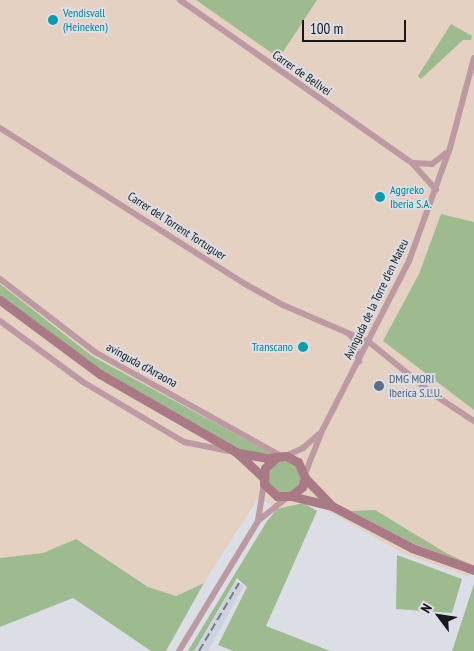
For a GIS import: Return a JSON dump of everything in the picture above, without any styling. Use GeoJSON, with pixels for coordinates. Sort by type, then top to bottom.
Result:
{"type":"FeatureCollection","features":[{"type":"Feature","properties":{"kind":"main road"},"geometry":{"type":"LineString","coordinates":[[0,300],[100,374],[236,452],[264,481],[273,494],[332,506],[412,548],[474,570]]}},
{"type":"Feature","properties":{"kind":"main road"},"geometry":{"type":"LineString","coordinates":[[236,452],[282,457],[298,462],[305,476],[332,506]]}},
{"type":"Feature","properties":{"kind":"main road"},"geometry":{"type":"LineString","coordinates":[[264,481],[267,465],[282,457]]}},
{"type":"Feature","properties":{"kind":"main road"},"geometry":{"type":"LineString","coordinates":[[290,497],[302,487],[305,476]]}},
{"type":"Feature","properties":{"kind":"street","name":"Carrer de Bellveí"},"geometry":{"type":"LineString","coordinates":[[180,0],[412,163],[436,190]]}},
{"type":"Feature","properties":{"kind":"street","name":"Avinguda de la Torre d'en Mateu"},"geometry":{"type":"LineString","coordinates":[[305,476],[322,431],[409,261],[450,148],[474,58]]}},
{"type":"Feature","properties":{"kind":"street","name":"Carrer del Torrent Tortuguer"},"geometry":{"type":"LineString","coordinates":[[0,128],[245,284],[369,342],[433,394],[474,421]]}},
{"type":"Feature","properties":{"kind":"street"},"geometry":{"type":"LineString","coordinates":[[412,163],[432,164],[442,159],[450,148]]}},
{"type":"Feature","properties":{"kind":"street","name":"avinguda d'Arraona"},"geometry":{"type":"LineString","coordinates":[[0,279],[95,352],[282,457]]}},
{"type":"Feature","properties":{"kind":"street"},"geometry":{"type":"LineString","coordinates":[[0,322],[83,382],[184,442],[236,452]]}},
{"type":"Feature","properties":{"kind":"street"},"geometry":{"type":"LineString","coordinates":[[348,333],[354,339],[359,360]]}},
{"type":"Feature","properties":{"kind":"street","name":"Avinguda de la Torre d'en Mateu"},"geometry":{"type":"LineString","coordinates":[[282,457],[303,448],[322,431]]}},
{"type":"Feature","properties":{"kind":"street"},"geometry":{"type":"LineString","coordinates":[[258,521],[264,481]]}},
{"type":"Feature","properties":{"kind":"street"},"geometry":{"type":"LineString","coordinates":[[179,651],[258,521],[290,497]]}},
{"type":"Feature","properties":{"kind":"shaded area"},"geometry":{"type":"Polygon","coordinates":[[[0,0],[474,0],[474,222],[441,214],[419,274],[383,341],[474,410],[474,567],[469,577],[402,553],[319,506],[299,502],[282,510],[258,498],[204,583],[176,596],[148,587],[76,539],[43,553],[0,558],[0,0]]]}},
{"type":"Feature","properties":{"kind":"shaded area"},"geometry":{"type":"Polygon","coordinates":[[[236,581],[244,586],[208,651],[194,651],[236,581]]]}},
{"type":"Feature","properties":{"kind":"green space"},"geometry":{"type":"Polygon","coordinates":[[[196,0],[317,0],[279,58],[196,0]]]}},
{"type":"Feature","properties":{"kind":"green space"},"geometry":{"type":"Polygon","coordinates":[[[451,24],[472,36],[471,40],[463,40],[421,79],[418,76],[451,24]]]}},
{"type":"Feature","properties":{"kind":"green space"},"geometry":{"type":"Polygon","coordinates":[[[441,214],[474,222],[474,410],[383,341],[419,274],[441,214]]]}},
{"type":"Feature","properties":{"kind":"green space"},"geometry":{"type":"Polygon","coordinates":[[[0,284],[92,356],[272,454],[245,452],[91,364],[0,296],[0,284]]]}},
{"type":"Feature","properties":{"kind":"green space"},"geometry":{"type":"Polygon","coordinates":[[[280,461],[292,462],[303,476],[293,495],[272,490],[268,480],[271,469],[280,461]]]}},
{"type":"Feature","properties":{"kind":"green space"},"geometry":{"type":"Polygon","coordinates":[[[303,503],[317,511],[266,626],[330,651],[233,651],[218,645],[247,587],[237,578],[194,651],[188,651],[267,521],[277,509],[303,503]]]}},
{"type":"Feature","properties":{"kind":"green space"},"geometry":{"type":"Polygon","coordinates":[[[375,510],[446,553],[474,566],[412,543],[351,511],[375,510]]]}},
{"type":"Feature","properties":{"kind":"green space"},"geometry":{"type":"Polygon","coordinates":[[[76,539],[148,587],[176,596],[204,583],[166,651],[151,651],[73,598],[0,627],[0,558],[43,553],[76,539]]]}},
{"type":"Feature","properties":{"kind":"green space"},"geometry":{"type":"Polygon","coordinates":[[[397,555],[462,579],[452,613],[396,609],[397,555]]]}},
{"type":"Feature","properties":{"kind":"green space"},"geometry":{"type":"Polygon","coordinates":[[[474,584],[474,651],[452,651],[474,584]]]}},
{"type":"Feature","properties":{"kind":"railway"},"geometry":{"type":"LineString","coordinates":[[199,651],[239,583]]}},
{"type":"Feature","properties":{"kind":"place","name":"Vendisvall (Heineken)"},"geometry":{"type":"Point","coordinates":[53,20]}},
{"type":"Feature","properties":{"kind":"place","name":"Aggreko Iberia S.A."},"geometry":{"type":"Point","coordinates":[380,197]}},
{"type":"Feature","properties":{"kind":"place","name":"Transcano"},"geometry":{"type":"Point","coordinates":[303,347]}},
{"type":"Feature","properties":{"kind":"place","name":"DMG MORI Iberica S.L.U."},"geometry":{"type":"Point","coordinates":[379,386]}}]}
